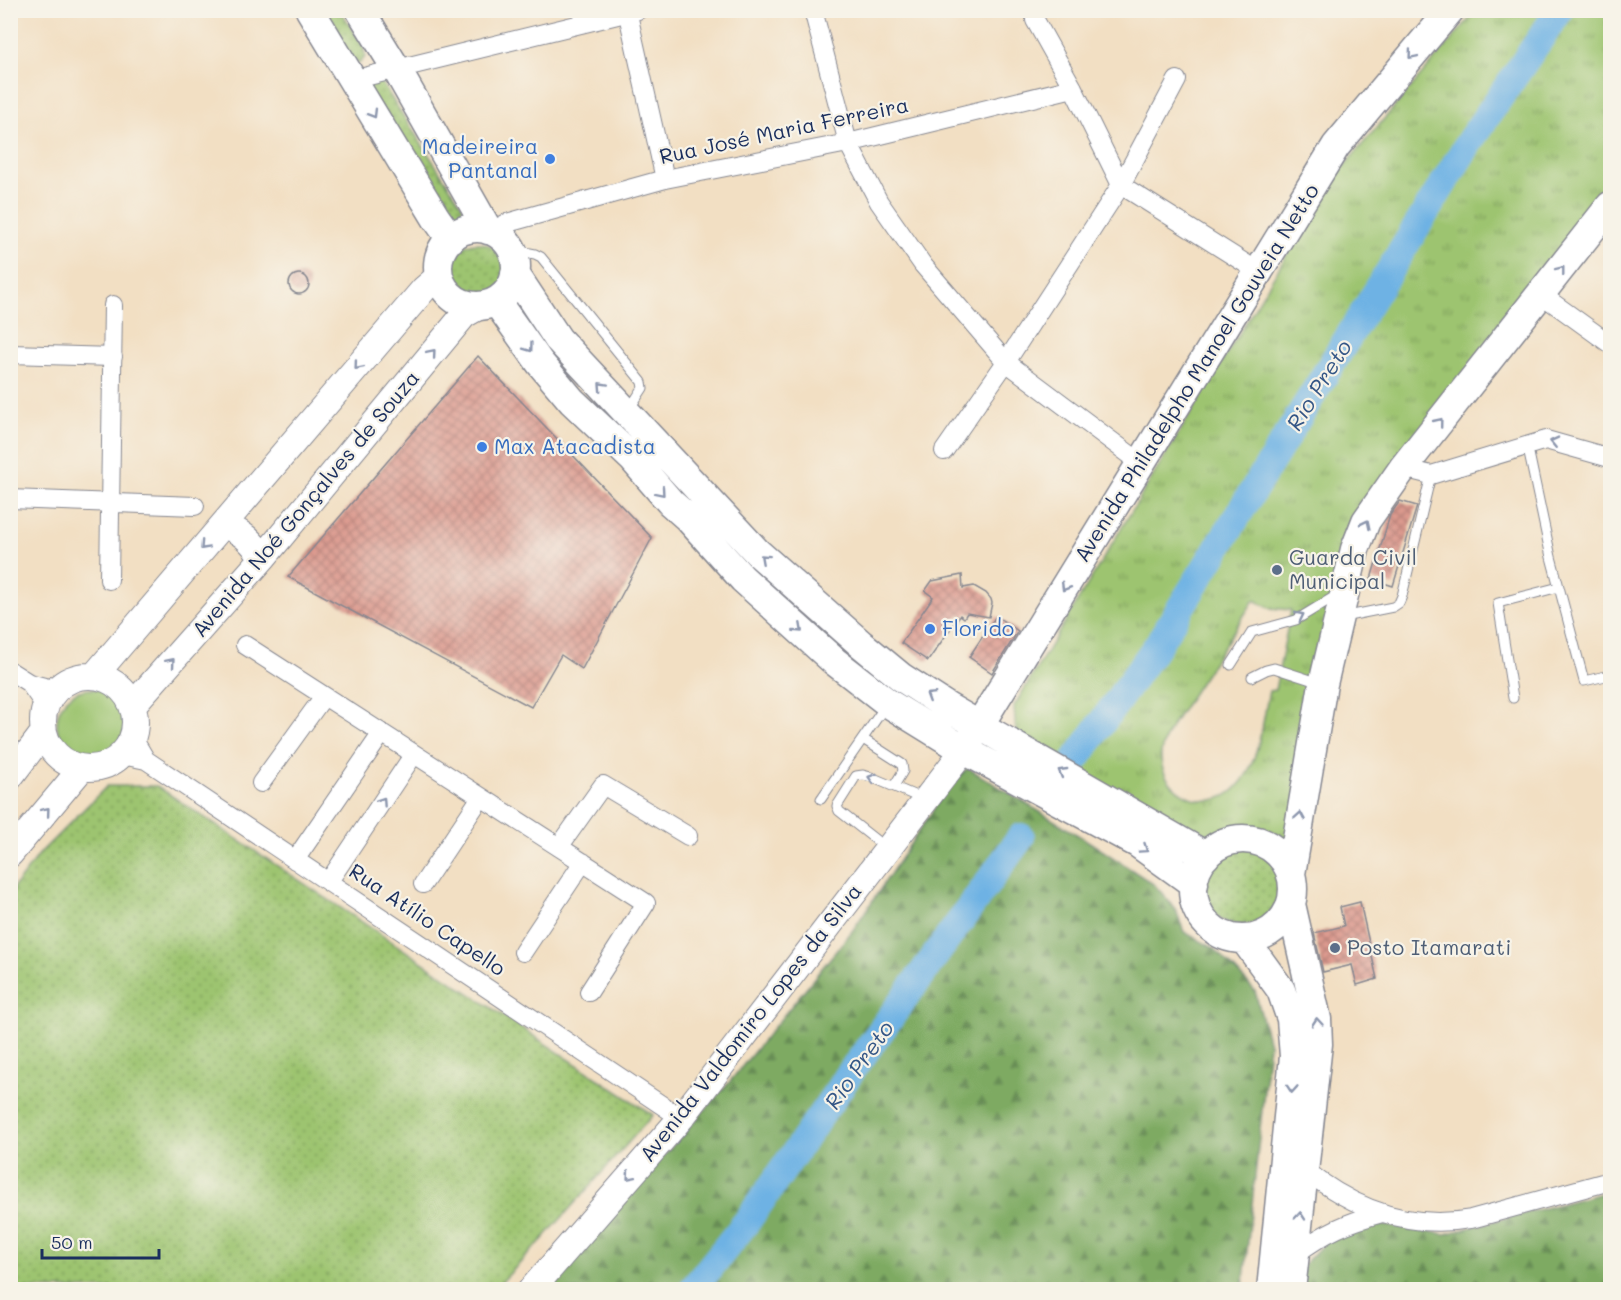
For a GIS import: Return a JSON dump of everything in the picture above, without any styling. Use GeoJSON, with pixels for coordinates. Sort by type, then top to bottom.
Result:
{"type":"FeatureCollection","features":[{"type":"Feature","properties":{"kind":"main road"},"geometry":{"type":"LineString","coordinates":[[310,10],[451,239]]}},
{"type":"Feature","properties":{"kind":"main road"},"geometry":{"type":"LineString","coordinates":[[360,10],[502,241],[558,339],[757,552],[852,636],[920,690],[980,727],[1110,799],[1206,856]]}},
{"type":"Feature","properties":{"kind":"main road","name":"Avenida Philadelpho Manoel Gouveia Netto"},"geometry":{"type":"LineString","coordinates":[[964,750],[1336,146],[1450,10]]}},
{"type":"Feature","properties":{"kind":"main road"},"geometry":{"type":"LineString","coordinates":[[1291,874],[1280,855],[1263,843],[1243,838],[1222,843],[1206,856],[1197,869],[1194,884],[1196,905],[1207,923],[1224,935],[1244,939],[1264,934],[1281,922],[1291,903],[1293,889],[1291,874],[1323,684],[1355,549],[1366,522],[1402,468],[1611,206]]}},
{"type":"Feature","properties":{"kind":"main road"},"geometry":{"type":"LineString","coordinates":[[470,229],[502,241],[508,291],[489,303],[468,305],[446,291],[439,276],[438,263],[441,253],[451,239],[470,229]]}},
{"type":"Feature","properties":{"kind":"main road"},"geometry":{"type":"LineString","coordinates":[[94,676],[192,558],[224,525],[424,289],[439,276]]}},
{"type":"Feature","properties":{"kind":"main road"},"geometry":{"type":"LineString","coordinates":[[489,303],[572,401],[633,459],[743,579],[834,660],[888,703],[964,750],[1137,843],[1194,884]]}},
{"type":"Feature","properties":{"kind":"main road","name":"Avenida Noé Gonçalves de Souza"},"geometry":{"type":"LineString","coordinates":[[132,706],[263,558],[464,315],[489,303]]}},
{"type":"Feature","properties":{"kind":"main road"},"geometry":{"type":"LineString","coordinates":[[633,459],[650,454],[680,469]]}},
{"type":"Feature","properties":{"kind":"main road"},"geometry":{"type":"LineString","coordinates":[[688,518],[717,533],[743,537]]}},
{"type":"Feature","properties":{"kind":"main road"},"geometry":{"type":"LineString","coordinates":[[224,525],[241,532],[253,543],[263,558]]}},
{"type":"Feature","properties":{"kind":"main road"},"geometry":{"type":"LineString","coordinates":[[834,660],[852,636]]}},
{"type":"Feature","properties":{"kind":"main road"},"geometry":{"type":"LineString","coordinates":[[10,777],[48,710],[67,682],[80,677],[94,676],[110,681],[124,691],[132,706],[135,722],[134,751],[110,764],[96,768],[82,768],[64,762],[51,749],[48,710]]}},
{"type":"Feature","properties":{"kind":"main road","name":"Avenida Valdomiro Lopes da Silva"},"geometry":{"type":"LineString","coordinates":[[531,1290],[681,1118],[964,750]]}},
{"type":"Feature","properties":{"kind":"main road"},"geometry":{"type":"LineString","coordinates":[[10,854],[82,768]]}},
{"type":"Feature","properties":{"kind":"main road"},"geometry":{"type":"LineString","coordinates":[[1285,1276],[1304,1169],[1317,1053],[1317,1019],[1291,903]]}},
{"type":"Feature","properties":{"kind":"main road"},"geometry":{"type":"LineString","coordinates":[[1244,939],[1281,990],[1291,1019],[1294,1056],[1285,1276]]}},
{"type":"Feature","properties":{"kind":"street"},"geometry":{"type":"LineString","coordinates":[[813,10],[848,143],[879,202],[924,265],[1006,362],[1141,463]]}},
{"type":"Feature","properties":{"kind":"street"},"geometry":{"type":"LineString","coordinates":[[352,80],[631,11],[665,179]]}},
{"type":"Feature","properties":{"kind":"street"},"geometry":{"type":"LineString","coordinates":[[1035,20],[1073,88],[1121,186],[1259,272]]}},
{"type":"Feature","properties":{"kind":"street"},"geometry":{"type":"LineString","coordinates":[[944,451],[1006,362],[1121,186],[1176,80]]}},
{"type":"Feature","properties":{"kind":"street","name":"Rua José Maria Ferreira"},"geometry":{"type":"LineString","coordinates":[[502,241],[665,179],[848,143],[1073,88]]}},
{"type":"Feature","properties":{"kind":"street"},"geometry":{"type":"LineString","coordinates":[[1542,295],[1611,344]]}},
{"type":"Feature","properties":{"kind":"street"},"geometry":{"type":"LineString","coordinates":[[109,580],[113,305]]}},
{"type":"Feature","properties":{"kind":"street"},"geometry":{"type":"LineString","coordinates":[[10,354],[113,357]]}},
{"type":"Feature","properties":{"kind":"street"},"geometry":{"type":"LineString","coordinates":[[1402,468],[1431,475],[1546,440],[1611,458]]}},
{"type":"Feature","properties":{"kind":"street"},"geometry":{"type":"LineString","coordinates":[[10,499],[195,506]]}},
{"type":"Feature","properties":{"kind":"street"},"geometry":{"type":"LineString","coordinates":[[245,645],[646,903],[589,992]]}},
{"type":"Feature","properties":{"kind":"street"},"geometry":{"type":"LineString","coordinates":[[10,671],[28,682],[48,710]]}},
{"type":"Feature","properties":{"kind":"street"},"geometry":{"type":"LineString","coordinates":[[261,783],[324,696]]}},
{"type":"Feature","properties":{"kind":"street"},"geometry":{"type":"LineString","coordinates":[[296,860],[382,734]]}},
{"type":"Feature","properties":{"kind":"street","name":"Rua Atílio Capello"},"geometry":{"type":"LineString","coordinates":[[134,751],[681,1118]]}},
{"type":"Feature","properties":{"kind":"street"},"geometry":{"type":"LineString","coordinates":[[329,881],[414,754]]}},
{"type":"Feature","properties":{"kind":"street"},"geometry":{"type":"LineString","coordinates":[[559,847],[603,785],[688,836]]}},
{"type":"Feature","properties":{"kind":"street"},"geometry":{"type":"LineString","coordinates":[[423,884],[481,797]]}},
{"type":"Feature","properties":{"kind":"street"},"geometry":{"type":"LineString","coordinates":[[523,952],[583,862]]}},
{"type":"Feature","properties":{"kind":"street"},"geometry":{"type":"LineString","coordinates":[[1304,1169],[1331,1190],[1382,1213],[1420,1222],[1448,1223],[1472,1219],[1611,1181]]}},
{"type":"Feature","properties":{"kind":"street"},"geometry":{"type":"LineString","coordinates":[[1285,1276],[1312,1242],[1339,1226],[1382,1213]]}},
{"type":"Feature","properties":{"kind":"lane"},"geometry":{"type":"LineString","coordinates":[[502,241],[541,257],[642,382],[643,388],[627,413]]}},
{"type":"Feature","properties":{"kind":"lane"},"geometry":{"type":"LineString","coordinates":[[1527,444],[1559,587],[1584,681],[1611,675]]}},
{"type":"Feature","properties":{"kind":"lane"},"geometry":{"type":"LineString","coordinates":[[1338,618],[1393,607],[1399,603],[1431,475]]}},
{"type":"Feature","properties":{"kind":"lane"},"geometry":{"type":"LineString","coordinates":[[1513,698],[1498,603],[1559,587]]}},
{"type":"Feature","properties":{"kind":"lane"},"geometry":{"type":"LineString","coordinates":[[1231,665],[1252,632],[1296,620],[1344,591]]}},
{"type":"Feature","properties":{"kind":"lane"},"geometry":{"type":"LineString","coordinates":[[1252,677],[1274,668],[1323,684]]}},
{"type":"Feature","properties":{"kind":"lane"},"geometry":{"type":"LineString","coordinates":[[821,799],[888,703]]}},
{"type":"Feature","properties":{"kind":"lane"},"geometry":{"type":"LineString","coordinates":[[863,739],[902,764],[903,771],[894,786]]}},
{"type":"Feature","properties":{"kind":"lane"},"geometry":{"type":"LineString","coordinates":[[888,849],[839,812],[837,806],[856,776],[863,775],[926,800]]}},
{"type":"Feature","properties":{"kind":"green space"},"geometry":{"type":"Polygon","coordinates":[[[322,11],[341,11],[364,48],[365,57],[359,63],[352,60],[322,11]]]}},
{"type":"Feature","properties":{"kind":"green space"},"geometry":{"type":"Polygon","coordinates":[[[1476,11],[1610,11],[1610,187],[1385,480],[1287,840],[1270,831],[1252,826],[1238,827],[1208,835],[1191,835],[1016,736],[1014,706],[1332,180],[1476,11]],[[1254,600],[1164,741],[1161,755],[1163,769],[1177,790],[1188,796],[1201,800],[1214,800],[1226,796],[1237,787],[1250,767],[1259,742],[1269,691],[1275,690],[1291,610],[1269,608],[1254,600]]]}},
{"type":"Feature","properties":{"kind":"green space"},"geometry":{"type":"Polygon","coordinates":[[[379,79],[463,207],[458,219],[453,220],[365,88],[379,79]]]}},
{"type":"Feature","properties":{"kind":"green space"},"geometry":{"type":"Polygon","coordinates":[[[478,243],[494,248],[502,256],[507,272],[502,288],[494,296],[478,301],[462,296],[454,288],[449,272],[454,256],[462,248],[478,243]]]}},
{"type":"Feature","properties":{"kind":"green space"},"geometry":{"type":"Polygon","coordinates":[[[84,689],[98,689],[110,694],[120,704],[125,723],[120,742],[110,752],[98,757],[84,757],[72,752],[62,742],[57,730],[57,716],[62,704],[72,694],[84,689]]]}},
{"type":"Feature","properties":{"kind":"green space"},"geometry":{"type":"Polygon","coordinates":[[[968,768],[1155,885],[1176,910],[1184,932],[1214,948],[1255,991],[1269,1044],[1243,1289],[544,1290],[727,1085],[853,930],[947,789],[968,768]]]}},
{"type":"Feature","properties":{"kind":"green space"},"geometry":{"type":"Polygon","coordinates":[[[107,786],[157,786],[653,1115],[542,1240],[495,1289],[11,1289],[11,891],[41,852],[107,786]]]}},
{"type":"Feature","properties":{"kind":"green space"},"geometry":{"type":"Polygon","coordinates":[[[1242,847],[1257,850],[1274,864],[1281,886],[1278,901],[1264,918],[1242,925],[1227,922],[1210,908],[1203,886],[1206,871],[1220,854],[1242,847]]]}},
{"type":"Feature","properties":{"kind":"green space"},"geometry":{"type":"Polygon","coordinates":[[[1610,1191],[1610,1289],[1299,1290],[1303,1265],[1332,1235],[1369,1223],[1445,1234],[1610,1191]]]}},
{"type":"Feature","properties":{"kind":"building"},"geometry":{"type":"Polygon","coordinates":[[[299,274],[306,277],[309,284],[306,291],[299,294],[292,291],[289,284],[292,277],[299,274]]]}},
{"type":"Feature","properties":{"kind":"building","name":"Max Atacadista"},"geometry":{"type":"Polygon","coordinates":[[[478,356],[652,538],[582,669],[561,655],[531,707],[288,577],[478,356]]]}},
{"type":"Feature","properties":{"kind":"building"},"geometry":{"type":"Polygon","coordinates":[[[1400,501],[1417,506],[1393,586],[1371,579],[1390,515],[1400,501]]]}},
{"type":"Feature","properties":{"kind":"building"},"geometry":{"type":"Polygon","coordinates":[[[962,575],[963,588],[974,586],[991,599],[989,617],[967,613],[964,618],[960,615],[928,661],[901,643],[933,597],[925,591],[932,581],[962,575]]]}},
{"type":"Feature","properties":{"kind":"building"},"geometry":{"type":"Polygon","coordinates":[[[996,616],[1018,631],[992,673],[969,657],[996,616]]]}},
{"type":"Feature","properties":{"kind":"building"},"geometry":{"type":"Polygon","coordinates":[[[1360,902],[1377,979],[1357,985],[1352,965],[1323,972],[1314,933],[1344,926],[1340,907],[1360,902]]]}},
{"type":"Feature","properties":{"kind":"waterway","name":"Rio Preto"},"geometry":{"type":"LineString","coordinates":[[1076,759],[1158,644],[1471,139],[1560,10]]}},
{"type":"Feature","properties":{"kind":"waterway","name":"Rio Preto"},"geometry":{"type":"LineString","coordinates":[[692,1290],[748,1220],[848,1076],[1021,837]]}},
{"type":"Feature","properties":{"kind":"place","name":"Madeireira Pantanal"},"geometry":{"type":"Point","coordinates":[550,159]}},
{"type":"Feature","properties":{"kind":"place","name":"Max Atacadista"},"geometry":{"type":"Point","coordinates":[482,447]}},
{"type":"Feature","properties":{"kind":"place","name":"Guarda Civil Municipal"},"geometry":{"type":"Point","coordinates":[1277,570]}},
{"type":"Feature","properties":{"kind":"place","name":"Florido"},"geometry":{"type":"Point","coordinates":[930,629]}},
{"type":"Feature","properties":{"kind":"place","name":"Posto Itamarati"},"geometry":{"type":"Point","coordinates":[1335,948]}}]}
